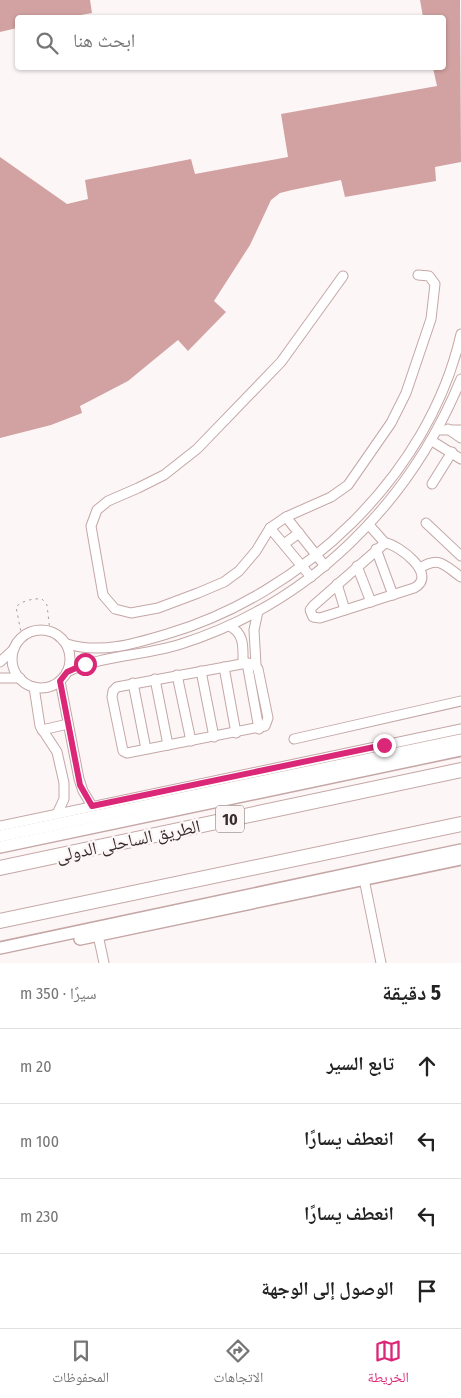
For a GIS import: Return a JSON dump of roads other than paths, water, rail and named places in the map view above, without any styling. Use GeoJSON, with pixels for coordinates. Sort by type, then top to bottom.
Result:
{"type":"FeatureCollection","features":[{"type":"Feature","properties":{"kind":"highway","name":"الطريق الساحلى الدولى"},"geometry":{"type":"LineString","coordinates":[[0,868],[461,770]]}},
{"type":"Feature","properties":{"kind":"highway"},"geometry":{"type":"LineString","coordinates":[[0,921],[461,824]]}},
{"type":"Feature","properties":{"kind":"main road"},"geometry":{"type":"LineString","coordinates":[[0,836],[58,819],[444,738],[461,740]]}},
{"type":"Feature","properties":{"kind":"main road"},"geometry":{"type":"LineString","coordinates":[[0,847],[461,750]]}},
{"type":"Feature","properties":{"kind":"main road"},"geometry":{"type":"LineString","coordinates":[[0,948],[461,850]]}},
{"type":"Feature","properties":{"kind":"main road"},"geometry":{"type":"LineString","coordinates":[[0,956],[461,859]]}},
{"type":"Feature","properties":{"kind":"street"},"geometry":{"type":"LineString","coordinates":[[343,276],[281,362],[197,449],[164,475],[108,501],[97,510],[91,526],[103,595],[115,609],[131,613],[158,608],[224,582],[240,571],[256,551],[270,528],[286,517],[331,497],[348,485],[395,415],[412,377],[434,306],[435,284],[429,276],[418,275]]}},
{"type":"Feature","properties":{"kind":"street"},"geometry":{"type":"LineString","coordinates":[[67,644],[102,650],[176,632],[240,606],[303,566],[355,520],[394,474],[422,430],[443,388],[458,353],[461,334]]}},
{"type":"Feature","properties":{"kind":"street"},"geometry":{"type":"LineString","coordinates":[[67,672],[85,664],[181,644],[229,626],[258,611],[311,577],[369,525],[406,481],[434,436],[461,379]]}},
{"type":"Feature","properties":{"kind":"street"},"geometry":{"type":"LineString","coordinates":[[455,394],[461,402]]}},
{"type":"Feature","properties":{"kind":"street"},"geometry":{"type":"LineString","coordinates":[[434,436],[448,429],[461,430]]}},
{"type":"Feature","properties":{"kind":"street"},"geometry":{"type":"LineString","coordinates":[[448,429],[461,438]]}},
{"type":"Feature","properties":{"kind":"street"},"geometry":{"type":"LineString","coordinates":[[422,430],[434,436],[461,459]]}},
{"type":"Feature","properties":{"kind":"street"},"geometry":{"type":"LineString","coordinates":[[432,484],[452,452]]}},
{"type":"Feature","properties":{"kind":"street"},"geometry":{"type":"LineString","coordinates":[[394,474],[406,481]]}},
{"type":"Feature","properties":{"kind":"street"},"geometry":{"type":"LineString","coordinates":[[286,517],[325,566]]}},
{"type":"Feature","properties":{"kind":"street"},"geometry":{"type":"LineString","coordinates":[[426,523],[461,556]]}},
{"type":"Feature","properties":{"kind":"street"},"geometry":{"type":"LineString","coordinates":[[369,525],[385,543],[392,544],[420,568],[423,575],[418,586],[318,619],[311,613],[312,606],[385,543]]}},
{"type":"Feature","properties":{"kind":"street"},"geometry":{"type":"LineString","coordinates":[[270,528],[311,577]]}},
{"type":"Feature","properties":{"kind":"street"},"geometry":{"type":"LineString","coordinates":[[284,544],[299,533]]}},
{"type":"Feature","properties":{"kind":"street"},"geometry":{"type":"LineString","coordinates":[[376,549],[393,595]]}},
{"type":"Feature","properties":{"kind":"street"},"geometry":{"type":"LineString","coordinates":[[420,568],[432,561],[438,561],[461,577]]}},
{"type":"Feature","properties":{"kind":"street"},"geometry":{"type":"LineString","coordinates":[[357,566],[371,602]]}},
{"type":"Feature","properties":{"kind":"street"},"geometry":{"type":"LineString","coordinates":[[337,584],[346,610]]}},
{"type":"Feature","properties":{"kind":"street"},"geometry":{"type":"LineString","coordinates":[[249,664],[255,646],[254,630],[258,611]]}},
{"type":"Feature","properties":{"kind":"street"},"geometry":{"type":"LineString","coordinates":[[229,626],[240,634],[249,664],[259,728],[146,749],[125,752],[122,749],[112,694],[117,687],[177,675],[249,664]]}},
{"type":"Feature","properties":{"kind":"street"},"geometry":{"type":"LineString","coordinates":[[0,662],[14,649],[22,637],[35,630],[50,631],[63,638],[67,644],[70,658],[67,672],[60,681],[48,687],[34,687],[20,678],[13,664],[14,649]]}},
{"type":"Feature","properties":{"kind":"street"},"geometry":{"type":"LineString","coordinates":[[243,647],[255,646]]}},
{"type":"Feature","properties":{"kind":"street"},"geometry":{"type":"LineString","coordinates":[[224,667],[236,733]]}},
{"type":"Feature","properties":{"kind":"street"},"geometry":{"type":"LineString","coordinates":[[201,671],[214,737]]}},
{"type":"Feature","properties":{"kind":"street"},"geometry":{"type":"LineString","coordinates":[[177,675],[191,741]]}},
{"type":"Feature","properties":{"kind":"street"},"geometry":{"type":"LineString","coordinates":[[0,678],[20,678]]}},
{"type":"Feature","properties":{"kind":"street"},"geometry":{"type":"LineString","coordinates":[[155,679],[168,745]]}},
{"type":"Feature","properties":{"kind":"street"},"geometry":{"type":"LineString","coordinates":[[60,681],[80,785],[92,806]]}},
{"type":"Feature","properties":{"kind":"street"},"geometry":{"type":"LineString","coordinates":[[133,684],[146,749]]}},
{"type":"Feature","properties":{"kind":"street"},"geometry":{"type":"LineString","coordinates":[[34,687],[42,730],[57,752],[64,782],[64,799],[58,819]]}},
{"type":"Feature","properties":{"kind":"street"},"geometry":{"type":"LineString","coordinates":[[294,738],[461,701]]}},
{"type":"Feature","properties":{"kind":"street"},"geometry":{"type":"LineString","coordinates":[[42,730],[68,724]]}},
{"type":"Feature","properties":{"kind":"street"},"geometry":{"type":"LineString","coordinates":[[0,826],[58,819],[92,806],[444,738],[461,729]]}},
{"type":"Feature","properties":{"kind":"street"},"geometry":{"type":"LineString","coordinates":[[364,879],[381,963]]}},
{"type":"Feature","properties":{"kind":"street"},"geometry":{"type":"LineString","coordinates":[[98,935],[104,963]]}}]}
